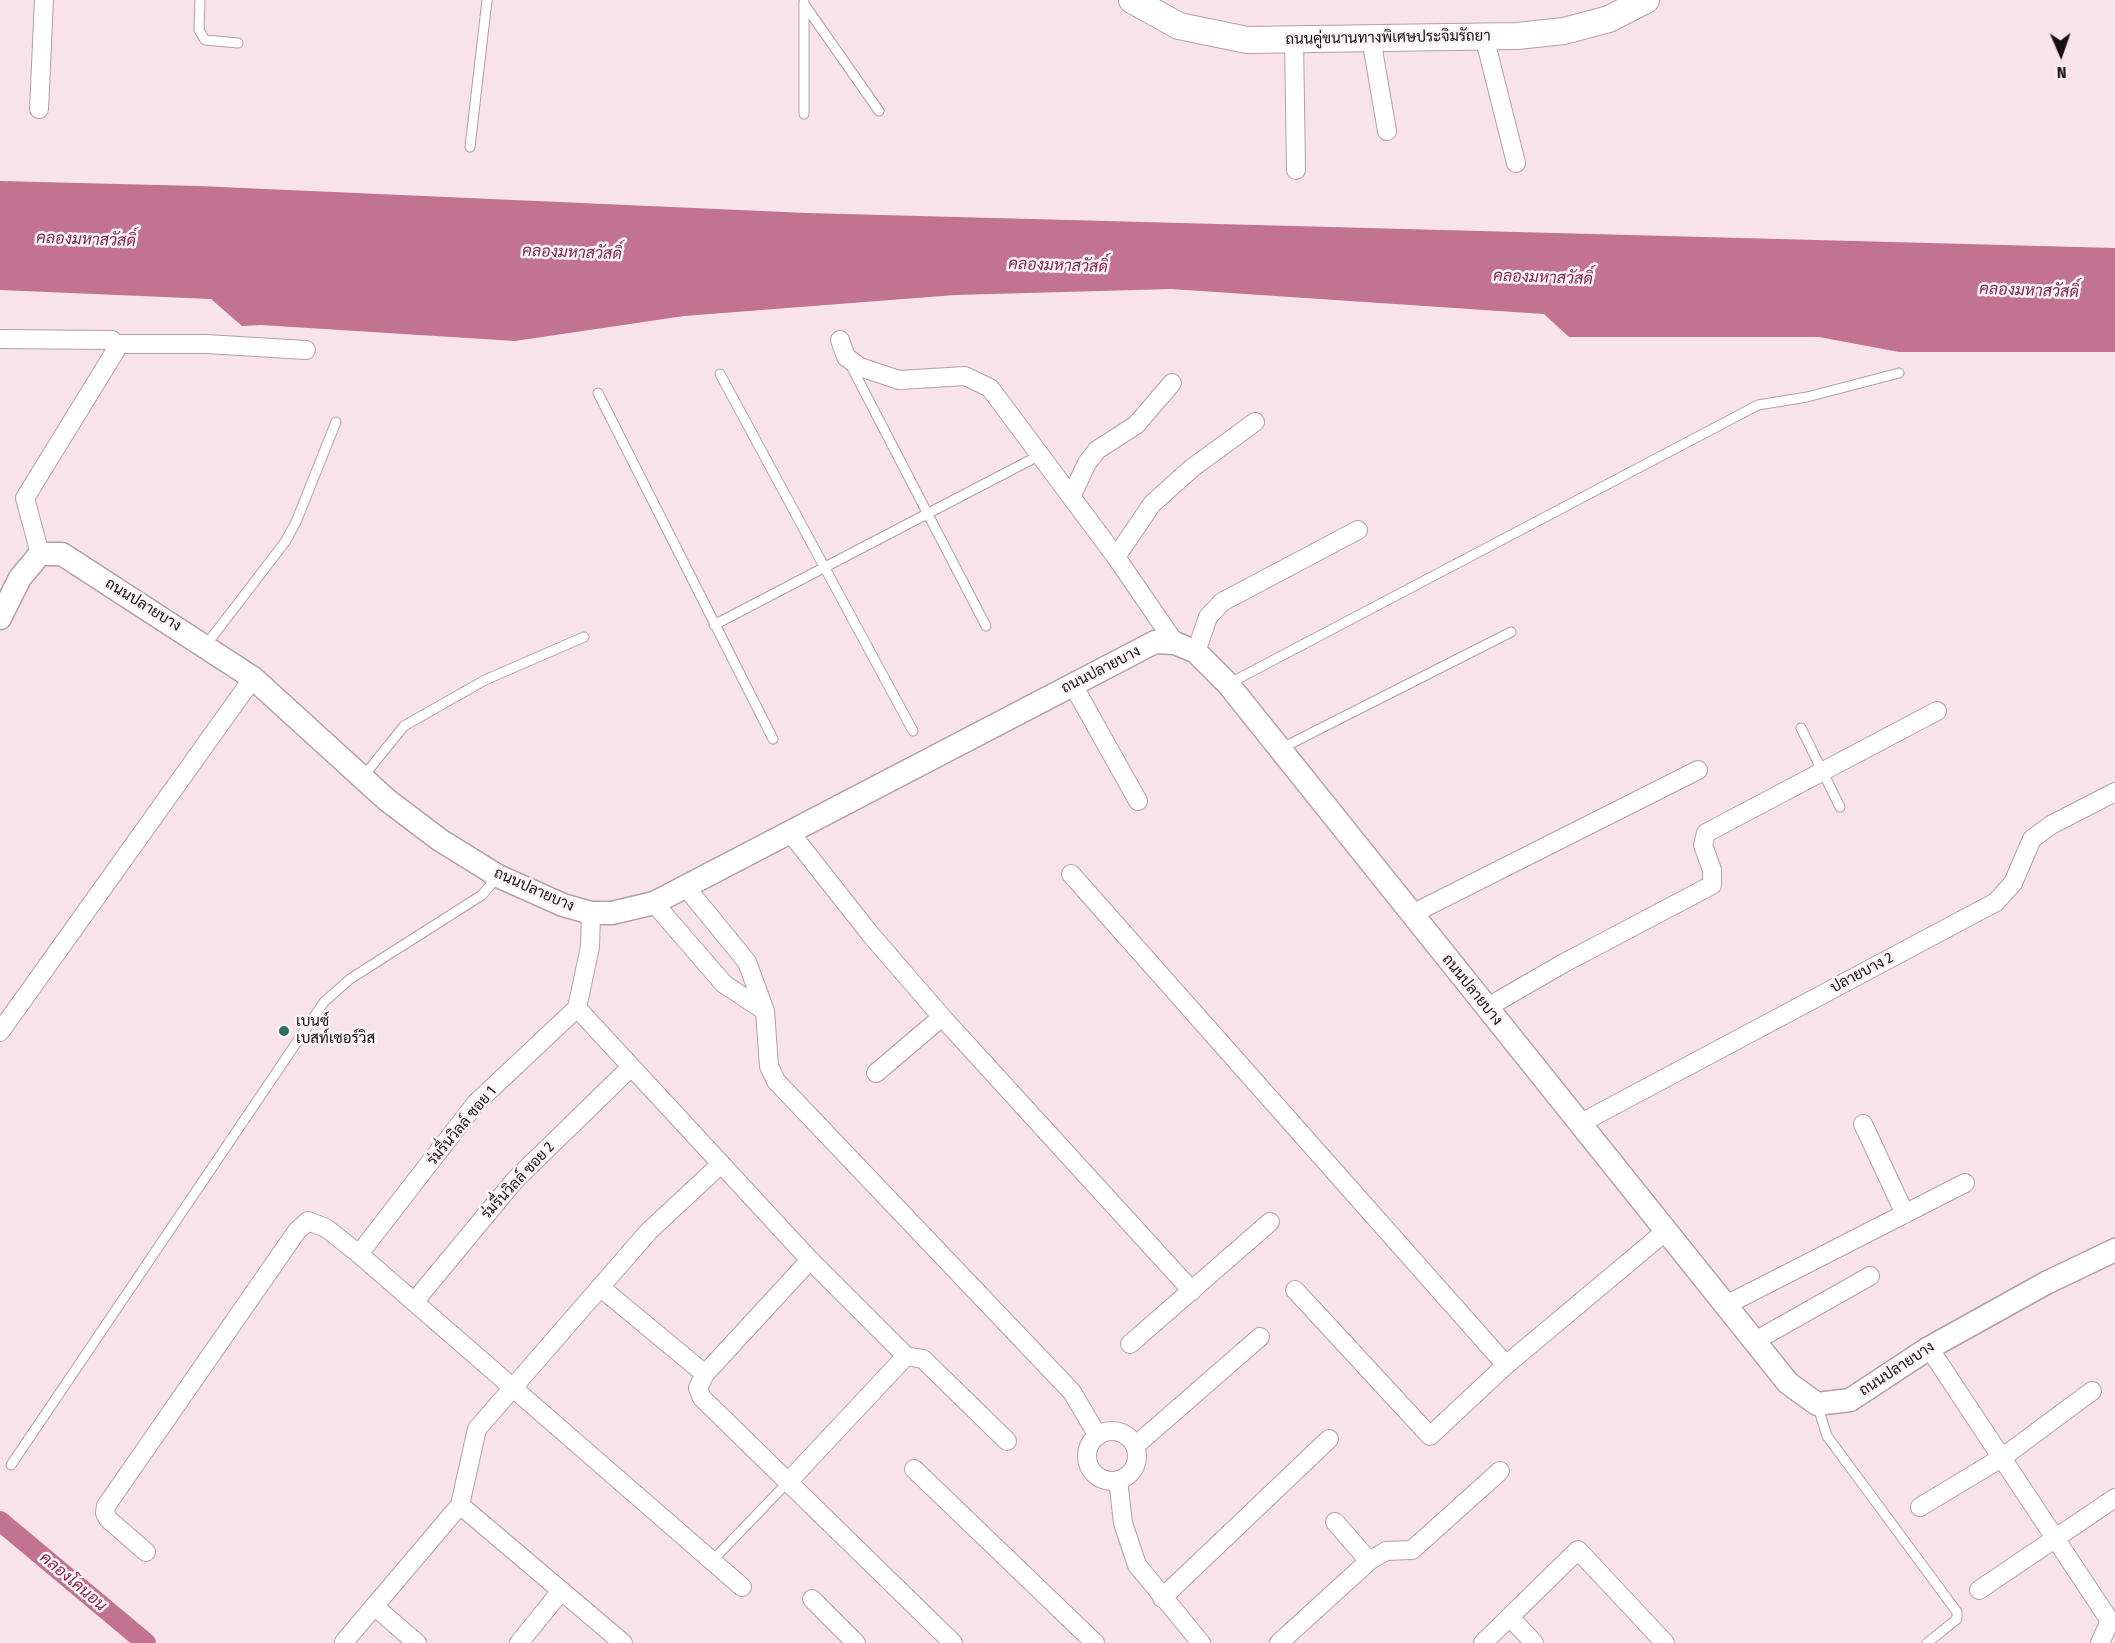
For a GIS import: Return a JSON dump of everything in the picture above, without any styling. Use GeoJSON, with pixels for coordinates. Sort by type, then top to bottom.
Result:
{"type":"FeatureCollection","features":[{"type":"Feature","properties":{"kind":"main road","name":"ถนนคู่ขนานทางพิเศษประจิมรัถยา"},"geometry":{"type":"LineString","coordinates":[[1132,0],[1179,26],[1247,40],[1484,36],[1564,31],[1609,20],[1646,0]]}},
{"type":"Feature","properties":{"kind":"street"},"geometry":{"type":"LineString","coordinates":[[39,109],[44,0]]}},
{"type":"Feature","properties":{"kind":"street"},"geometry":{"type":"LineString","coordinates":[[1484,36],[1516,163]]}},
{"type":"Feature","properties":{"kind":"street"},"geometry":{"type":"LineString","coordinates":[[1371,38],[1387,131]]}},
{"type":"Feature","properties":{"kind":"street"},"geometry":{"type":"LineString","coordinates":[[1294,39],[1296,170]]}},
{"type":"Feature","properties":{"kind":"street"},"geometry":{"type":"LineString","coordinates":[[0,339],[112,340],[116,344],[206,344],[306,350]]}},
{"type":"Feature","properties":{"kind":"street"},"geometry":{"type":"LineString","coordinates":[[0,618],[20,578],[40,554],[25,498],[116,350],[116,344]]}},
{"type":"Feature","properties":{"kind":"street"},"geometry":{"type":"LineString","coordinates":[[843,349],[860,367],[900,380],[965,376],[981,381],[990,388],[1185,648],[1222,602],[1358,530]]}},
{"type":"Feature","properties":{"kind":"street"},"geometry":{"type":"LineString","coordinates":[[1071,497],[1087,462],[1097,450],[1136,424],[1172,383]]}},
{"type":"Feature","properties":{"kind":"street"},"geometry":{"type":"LineString","coordinates":[[1116,557],[1152,504],[1192,468],[1255,422]]}},
{"type":"Feature","properties":{"kind":"street","name":"ถนนปลายบาง"},"geometry":{"type":"LineString","coordinates":[[40,554],[62,554],[206,645],[253,678],[387,800],[440,840],[498,876],[563,905],[591,913],[612,913],[654,903],[1155,642],[1185,648],[1228,684],[1788,1383],[1817,1404],[1850,1400],[1929,1348],[2046,1283],[2115,1250]]}},
{"type":"Feature","properties":{"kind":"street"},"geometry":{"type":"LineString","coordinates":[[0,1032],[253,678]]}},
{"type":"Feature","properties":{"kind":"street"},"geometry":{"type":"LineString","coordinates":[[1073,685],[1138,801]]}},
{"type":"Feature","properties":{"kind":"street"},"geometry":{"type":"LineString","coordinates":[[1486,1008],[1564,963],[1712,885],[1712,870],[1703,845],[1706,833],[1937,711]]}},
{"type":"Feature","properties":{"kind":"street"},"geometry":{"type":"LineString","coordinates":[[1412,914],[1698,770]]}},
{"type":"Feature","properties":{"kind":"street","name":"ปลายบาง 2"},"geometry":{"type":"LineString","coordinates":[[1579,1124],[1996,902],[2013,883],[2032,839],[2051,825],[2115,792]]}},
{"type":"Feature","properties":{"kind":"street"},"geometry":{"type":"LineString","coordinates":[[789,831],[871,935],[942,1017],[1191,1291]]}},
{"type":"Feature","properties":{"kind":"street"},"geometry":{"type":"LineString","coordinates":[[1071,874],[1506,1365]]}},
{"type":"Feature","properties":{"kind":"street"},"geometry":{"type":"LineString","coordinates":[[686,886],[747,962],[765,1011],[769,1066],[776,1081],[1072,1392],[1098,1436]]}},
{"type":"Feature","properties":{"kind":"street"},"geometry":{"type":"LineString","coordinates":[[654,903],[724,984],[765,1011]]}},
{"type":"Feature","properties":{"kind":"street"},"geometry":{"type":"LineString","coordinates":[[591,913],[590,947],[577,1008],[810,1260],[906,1356],[923,1359],[1007,1441]]}},
{"type":"Feature","properties":{"kind":"street","name":"ร่มรื่นวิลล์ ซอย 1"},"geometry":{"type":"LineString","coordinates":[[359,1254],[477,1103],[577,1008]]}},
{"type":"Feature","properties":{"kind":"street"},"geometry":{"type":"LineString","coordinates":[[876,1072],[942,1017]]}},
{"type":"Feature","properties":{"kind":"street","name":"ร่มรื่นวิลล์ ซอย 2"},"geometry":{"type":"LineString","coordinates":[[414,1302],[515,1180],[631,1067]]}},
{"type":"Feature","properties":{"kind":"street"},"geometry":{"type":"LineString","coordinates":[[1863,1124],[1905,1214]]}},
{"type":"Feature","properties":{"kind":"street"},"geometry":{"type":"LineString","coordinates":[[344,1642],[460,1505],[477,1429],[649,1231],[721,1164]]}},
{"type":"Feature","properties":{"kind":"street"},"geometry":{"type":"LineString","coordinates":[[1726,1305],[1965,1183]]}},
{"type":"Feature","properties":{"kind":"street"},"geometry":{"type":"LineString","coordinates":[[146,1552],[108,1519],[105,1512],[106,1506],[297,1231],[304,1223],[315,1222],[359,1254],[742,1587]]}},
{"type":"Feature","properties":{"kind":"street"},"geometry":{"type":"LineString","coordinates":[[1130,1344],[1270,1222]]}},
{"type":"Feature","properties":{"kind":"street"},"geometry":{"type":"LineString","coordinates":[[1294,1290],[1430,1436],[1506,1365],[1666,1231]]}},
{"type":"Feature","properties":{"kind":"street"},"geometry":{"type":"LineString","coordinates":[[810,1260],[705,1374],[698,1388],[702,1398],[953,1643]]}},
{"type":"Feature","properties":{"kind":"street"},"geometry":{"type":"LineString","coordinates":[[1755,1341],[1870,1276]]}},
{"type":"Feature","properties":{"kind":"street"},"geometry":{"type":"LineString","coordinates":[[600,1287],[705,1374]]}},
{"type":"Feature","properties":{"kind":"street"},"geometry":{"type":"LineString","coordinates":[[1135,1446],[1260,1336]]}},
{"type":"Feature","properties":{"kind":"street"},"geometry":{"type":"LineString","coordinates":[[1929,1348],[2113,1619],[2100,1643]]}},
{"type":"Feature","properties":{"kind":"street"},"geometry":{"type":"LineString","coordinates":[[788,1482],[906,1356]]}},
{"type":"Feature","properties":{"kind":"street"},"geometry":{"type":"LineString","coordinates":[[1920,1507],[2003,1457],[2092,1391]]}},
{"type":"Feature","properties":{"kind":"street"},"geometry":{"type":"LineString","coordinates":[[1114,1431],[1130,1438],[1135,1446],[1136,1462],[1132,1470],[1118,1480],[1101,1478],[1089,1466],[1088,1450],[1098,1436],[1114,1431]]}},
{"type":"Feature","properties":{"kind":"street"},"geometry":{"type":"LineString","coordinates":[[1162,1598],[1329,1439]]}},
{"type":"Feature","properties":{"kind":"street"},"geometry":{"type":"LineString","coordinates":[[914,1469],[1095,1643]]}},
{"type":"Feature","properties":{"kind":"street"},"geometry":{"type":"LineString","coordinates":[[1279,1643],[1369,1562],[1386,1551],[1412,1550],[1500,1471]]}},
{"type":"Feature","properties":{"kind":"street"},"geometry":{"type":"LineString","coordinates":[[1118,1480],[1123,1523],[1137,1565],[1201,1643]]}},
{"type":"Feature","properties":{"kind":"street"},"geometry":{"type":"LineString","coordinates":[[1979,1590],[2115,1498]]}},
{"type":"Feature","properties":{"kind":"street"},"geometry":{"type":"LineString","coordinates":[[460,1505],[623,1643]]}},
{"type":"Feature","properties":{"kind":"street"},"geometry":{"type":"LineString","coordinates":[[1335,1522],[1369,1562]]}},
{"type":"Feature","properties":{"kind":"street"},"geometry":{"type":"LineString","coordinates":[[1483,1643],[1578,1550],[1665,1643]]}},
{"type":"Feature","properties":{"kind":"street"},"geometry":{"type":"LineString","coordinates":[[519,1643],[561,1591]]}},
{"type":"Feature","properties":{"kind":"street"},"geometry":{"type":"LineString","coordinates":[[812,1599],[856,1643]]}},
{"type":"Feature","properties":{"kind":"street"},"geometry":{"type":"LineString","coordinates":[[374,1606],[417,1643]]}},
{"type":"Feature","properties":{"kind":"street"},"geometry":{"type":"LineString","coordinates":[[1510,1617],[1534,1643]]}},
{"type":"Feature","properties":{"kind":"lane"},"geometry":{"type":"LineString","coordinates":[[200,0],[199,30],[205,40],[238,43]]}},
{"type":"Feature","properties":{"kind":"lane"},"geometry":{"type":"LineString","coordinates":[[470,147],[487,0]]}},
{"type":"Feature","properties":{"kind":"lane"},"geometry":{"type":"LineString","coordinates":[[804,2],[879,111]]}},
{"type":"Feature","properties":{"kind":"lane"},"geometry":{"type":"LineString","coordinates":[[804,2],[804,114]]}},
{"type":"Feature","properties":{"kind":"lane"},"geometry":{"type":"LineString","coordinates":[[843,349],[986,626]]}},
{"type":"Feature","properties":{"kind":"lane"},"geometry":{"type":"LineString","coordinates":[[1228,684],[1758,405],[1807,397],[1899,373]]}},
{"type":"Feature","properties":{"kind":"lane"},"geometry":{"type":"LineString","coordinates":[[720,374],[823,568],[913,730]]}},
{"type":"Feature","properties":{"kind":"lane"},"geometry":{"type":"LineString","coordinates":[[598,393],[773,739]]}},
{"type":"Feature","properties":{"kind":"lane"},"geometry":{"type":"LineString","coordinates":[[206,645],[285,542],[296,522],[336,422]]}},
{"type":"Feature","properties":{"kind":"lane"},"geometry":{"type":"LineString","coordinates":[[714,626],[1040,455]]}},
{"type":"Feature","properties":{"kind":"lane"},"geometry":{"type":"LineString","coordinates":[[1280,749],[1511,632]]}},
{"type":"Feature","properties":{"kind":"lane"},"geometry":{"type":"LineString","coordinates":[[362,778],[404,726],[485,680],[584,637]]}},
{"type":"Feature","properties":{"kind":"lane"},"geometry":{"type":"LineString","coordinates":[[1801,728],[1840,807]]}},
{"type":"Feature","properties":{"kind":"lane"},"geometry":{"type":"LineString","coordinates":[[11,1465],[324,1002],[350,979],[482,895],[498,876]]}},
{"type":"Feature","properties":{"kind":"lane"},"geometry":{"type":"LineString","coordinates":[[1817,1404],[1827,1436],[1957,1612],[1957,1619],[1927,1643]]}},
{"type":"Feature","properties":{"kind":"lane"},"geometry":{"type":"LineString","coordinates":[[712,1561],[788,1482]]}},
{"type":"Feature","properties":{"kind":"water","name":"คลองมหาสวัสดิ์"},"geometry":{"type":"Polygon","coordinates":[[[0,181],[198,186],[807,213],[2115,248],[2115,352],[1899,352],[1819,337],[1569,337],[1544,314],[1171,289],[955,295],[684,316],[515,341],[261,325],[242,326],[211,299],[0,290],[0,181]]]}},
{"type":"Feature","properties":{"kind":"waterway","name":"คลองโคนอน"},"geometry":{"type":"LineString","coordinates":[[0,1521],[146,1643]]}},
{"type":"Feature","properties":{"kind":"place","name":"เบนซ์ เบสท์เซอร์วิส"},"geometry":{"type":"Point","coordinates":[284,1031]}}]}
